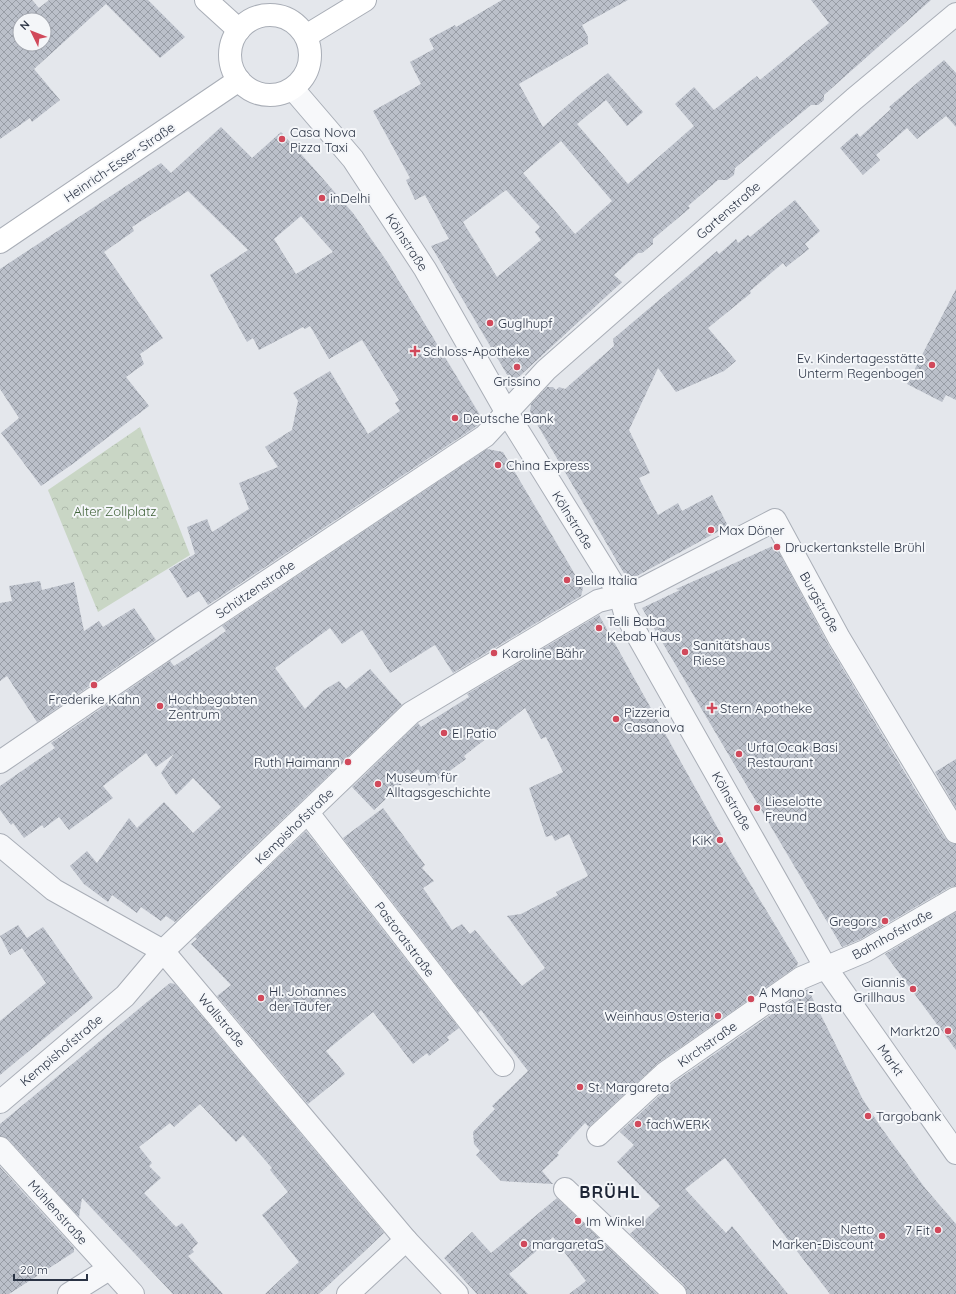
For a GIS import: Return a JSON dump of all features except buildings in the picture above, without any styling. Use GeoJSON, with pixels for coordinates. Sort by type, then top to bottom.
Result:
{"type":"FeatureCollection","features":[{"type":"Feature","properties":{"kind":"main road"},"geometry":{"type":"LineString","coordinates":[[206,0],[239,30]]}},
{"type":"Feature","properties":{"kind":"main road"},"geometry":{"type":"LineString","coordinates":[[306,36],[365,0]]}},
{"type":"Feature","properties":{"kind":"main road"},"geometry":{"type":"LineString","coordinates":[[274,15],[287,18],[298,25],[306,36],[310,47],[311,59],[308,71],[302,81],[293,89],[282,94],[270,96],[258,94],[247,88],[233,71],[230,61],[233,39],[239,30],[249,21],[261,16],[274,15]]}},
{"type":"Feature","properties":{"kind":"main road","name":"Heinrich-Esser-Straße"},"geometry":{"type":"LineString","coordinates":[[0,242],[239,80]]}},
{"type":"Feature","properties":{"kind":"street","name":"Gartenstraße"},"geometry":{"type":"LineString","coordinates":[[507,413],[546,370],[848,104],[956,14]]}},
{"type":"Feature","properties":{"kind":"street","name":"Kölnstraße"},"geometry":{"type":"LineString","coordinates":[[293,89],[357,165],[425,269],[507,413],[620,595],[625,613],[826,968]]}},
{"type":"Feature","properties":{"kind":"street","name":"Schützenstraße"},"geometry":{"type":"LineString","coordinates":[[0,762],[188,634],[485,436],[507,413]]}},
{"type":"Feature","properties":{"kind":"street","name":"Burgstraße"},"geometry":{"type":"LineString","coordinates":[[620,595],[638,591],[775,520],[839,638],[956,832]]}},
{"type":"Feature","properties":{"kind":"street","name":"Kempishofstraße"},"geometry":{"type":"LineString","coordinates":[[0,1102],[125,996],[163,951],[411,713],[598,601],[620,595]]}},
{"type":"Feature","properties":{"kind":"street","name":"Pastoratstraße"},"geometry":{"type":"LineString","coordinates":[[308,813],[472,1027],[503,1064]]}},
{"type":"Feature","properties":{"kind":"street","name":"Wallstraße"},"geometry":{"type":"LineString","coordinates":[[0,845],[54,890],[163,951],[408,1234],[456,1294]]}},
{"type":"Feature","properties":{"kind":"street","name":"Bahnhofstraße"},"geometry":{"type":"LineString","coordinates":[[826,968],[865,951],[956,898]]}},
{"type":"Feature","properties":{"kind":"street","name":"Kirchstraße"},"geometry":{"type":"LineString","coordinates":[[598,1136],[665,1073],[802,978],[826,968]]}},
{"type":"Feature","properties":{"kind":"street","name":"Markt"},"geometry":{"type":"LineString","coordinates":[[826,968],[956,1153]]}},
{"type":"Feature","properties":{"kind":"street","name":"Mühlenstraße"},"geometry":{"type":"LineString","coordinates":[[0,1148],[133,1294]]}},
{"type":"Feature","properties":{"kind":"street"},"geometry":{"type":"LineString","coordinates":[[570,1195],[675,1294]]}},
{"type":"Feature","properties":{"kind":"street"},"geometry":{"type":"LineString","coordinates":[[348,1294],[408,1234]]}},
{"type":"Feature","properties":{"kind":"street"},"geometry":{"type":"LineString","coordinates":[[69,1294],[109,1269]]}},
{"type":"Feature","properties":{"kind":"green space","name":"Alter Zollplatz"},"geometry":{"type":"Polygon","coordinates":[[[140,427],[190,555],[98,612],[48,490],[140,427]]]}},
{"type":"Feature","properties":{"kind":"place","name":"Casa Nova Pizza Taxi"},"geometry":{"type":"Point","coordinates":[282,139]}},
{"type":"Feature","properties":{"kind":"place","name":"inDelhi"},"geometry":{"type":"Point","coordinates":[322,198]}},
{"type":"Feature","properties":{"kind":"place","name":"Guglhupf"},"geometry":{"type":"Point","coordinates":[490,323]}},
{"type":"Feature","properties":{"kind":"place","name":"Schloss-Apotheke"},"geometry":{"type":"Point","coordinates":[415,351]}},
{"type":"Feature","properties":{"kind":"place","name":"Ev. Kindertagesstätte Unterm Regenbogen"},"geometry":{"type":"Point","coordinates":[932,365]}},
{"type":"Feature","properties":{"kind":"place","name":"Grissino"},"geometry":{"type":"Point","coordinates":[517,367]}},
{"type":"Feature","properties":{"kind":"place","name":"Deutsche Bank"},"geometry":{"type":"Point","coordinates":[455,418]}},
{"type":"Feature","properties":{"kind":"place","name":"China Express"},"geometry":{"type":"Point","coordinates":[498,465]}},
{"type":"Feature","properties":{"kind":"place","name":"Max Döner"},"geometry":{"type":"Point","coordinates":[711,530]}},
{"type":"Feature","properties":{"kind":"place","name":"Druckertankstelle Brühl"},"geometry":{"type":"Point","coordinates":[777,547]}},
{"type":"Feature","properties":{"kind":"place","name":"Bella Italia"},"geometry":{"type":"Point","coordinates":[567,580]}},
{"type":"Feature","properties":{"kind":"place","name":"Telli Baba Kebab Haus"},"geometry":{"type":"Point","coordinates":[599,628]}},
{"type":"Feature","properties":{"kind":"place","name":"Sanitätshaus Riese"},"geometry":{"type":"Point","coordinates":[685,652]}},
{"type":"Feature","properties":{"kind":"place","name":"Karoline Bähr"},"geometry":{"type":"Point","coordinates":[494,653]}},
{"type":"Feature","properties":{"kind":"place","name":"Frederike Kahn"},"geometry":{"type":"Point","coordinates":[94,685]}},
{"type":"Feature","properties":{"kind":"place","name":"Hochbegabten Zentrum"},"geometry":{"type":"Point","coordinates":[160,706]}},
{"type":"Feature","properties":{"kind":"place","name":"Stern Apotheke"},"geometry":{"type":"Point","coordinates":[712,708]}},
{"type":"Feature","properties":{"kind":"place","name":"Pizzeria Casanova"},"geometry":{"type":"Point","coordinates":[616,719]}},
{"type":"Feature","properties":{"kind":"place","name":"El Patio"},"geometry":{"type":"Point","coordinates":[444,733]}},
{"type":"Feature","properties":{"kind":"place","name":"Urfa Ocak Basi Restaurant"},"geometry":{"type":"Point","coordinates":[739,754]}},
{"type":"Feature","properties":{"kind":"place","name":"Ruth Haimann"},"geometry":{"type":"Point","coordinates":[348,762]}},
{"type":"Feature","properties":{"kind":"place","name":"Museum für Alltagsgeschichte"},"geometry":{"type":"Point","coordinates":[378,784]}},
{"type":"Feature","properties":{"kind":"place","name":"Lieselotte Freund"},"geometry":{"type":"Point","coordinates":[757,808]}},
{"type":"Feature","properties":{"kind":"place","name":"KiK"},"geometry":{"type":"Point","coordinates":[720,840]}},
{"type":"Feature","properties":{"kind":"place","name":"Gregors"},"geometry":{"type":"Point","coordinates":[885,921]}},
{"type":"Feature","properties":{"kind":"place","name":"Giannis Grillhaus"},"geometry":{"type":"Point","coordinates":[913,989]}},
{"type":"Feature","properties":{"kind":"place","name":"Hl. Johannes der Täufer"},"geometry":{"type":"Point","coordinates":[261,998]}},
{"type":"Feature","properties":{"kind":"place","name":"A Mano - Pasta E Basta"},"geometry":{"type":"Point","coordinates":[751,999]}},
{"type":"Feature","properties":{"kind":"place","name":"Weinhaus Osteria"},"geometry":{"type":"Point","coordinates":[718,1016]}},
{"type":"Feature","properties":{"kind":"place","name":"Markt20"},"geometry":{"type":"Point","coordinates":[948,1031]}},
{"type":"Feature","properties":{"kind":"place","name":"St. Margareta"},"geometry":{"type":"Point","coordinates":[580,1087]}},
{"type":"Feature","properties":{"kind":"place","name":"Targobank"},"geometry":{"type":"Point","coordinates":[868,1116]}},
{"type":"Feature","properties":{"kind":"place","name":"fachWERK"},"geometry":{"type":"Point","coordinates":[638,1124]}},
{"type":"Feature","properties":{"kind":"place","name":"Im Winkel"},"geometry":{"type":"Point","coordinates":[578,1221]}},
{"type":"Feature","properties":{"kind":"place","name":"7 Fit"},"geometry":{"type":"Point","coordinates":[938,1230]}},
{"type":"Feature","properties":{"kind":"place","name":"Netto Marken-Discount"},"geometry":{"type":"Point","coordinates":[882,1236]}},
{"type":"Feature","properties":{"kind":"place","name":"margaretaS"},"geometry":{"type":"Point","coordinates":[524,1244]}},
{"type":"Feature","properties":{"kind":"district","name":"BRÜHL"},"geometry":{"type":"Point","coordinates":[610,1191]}}]}
